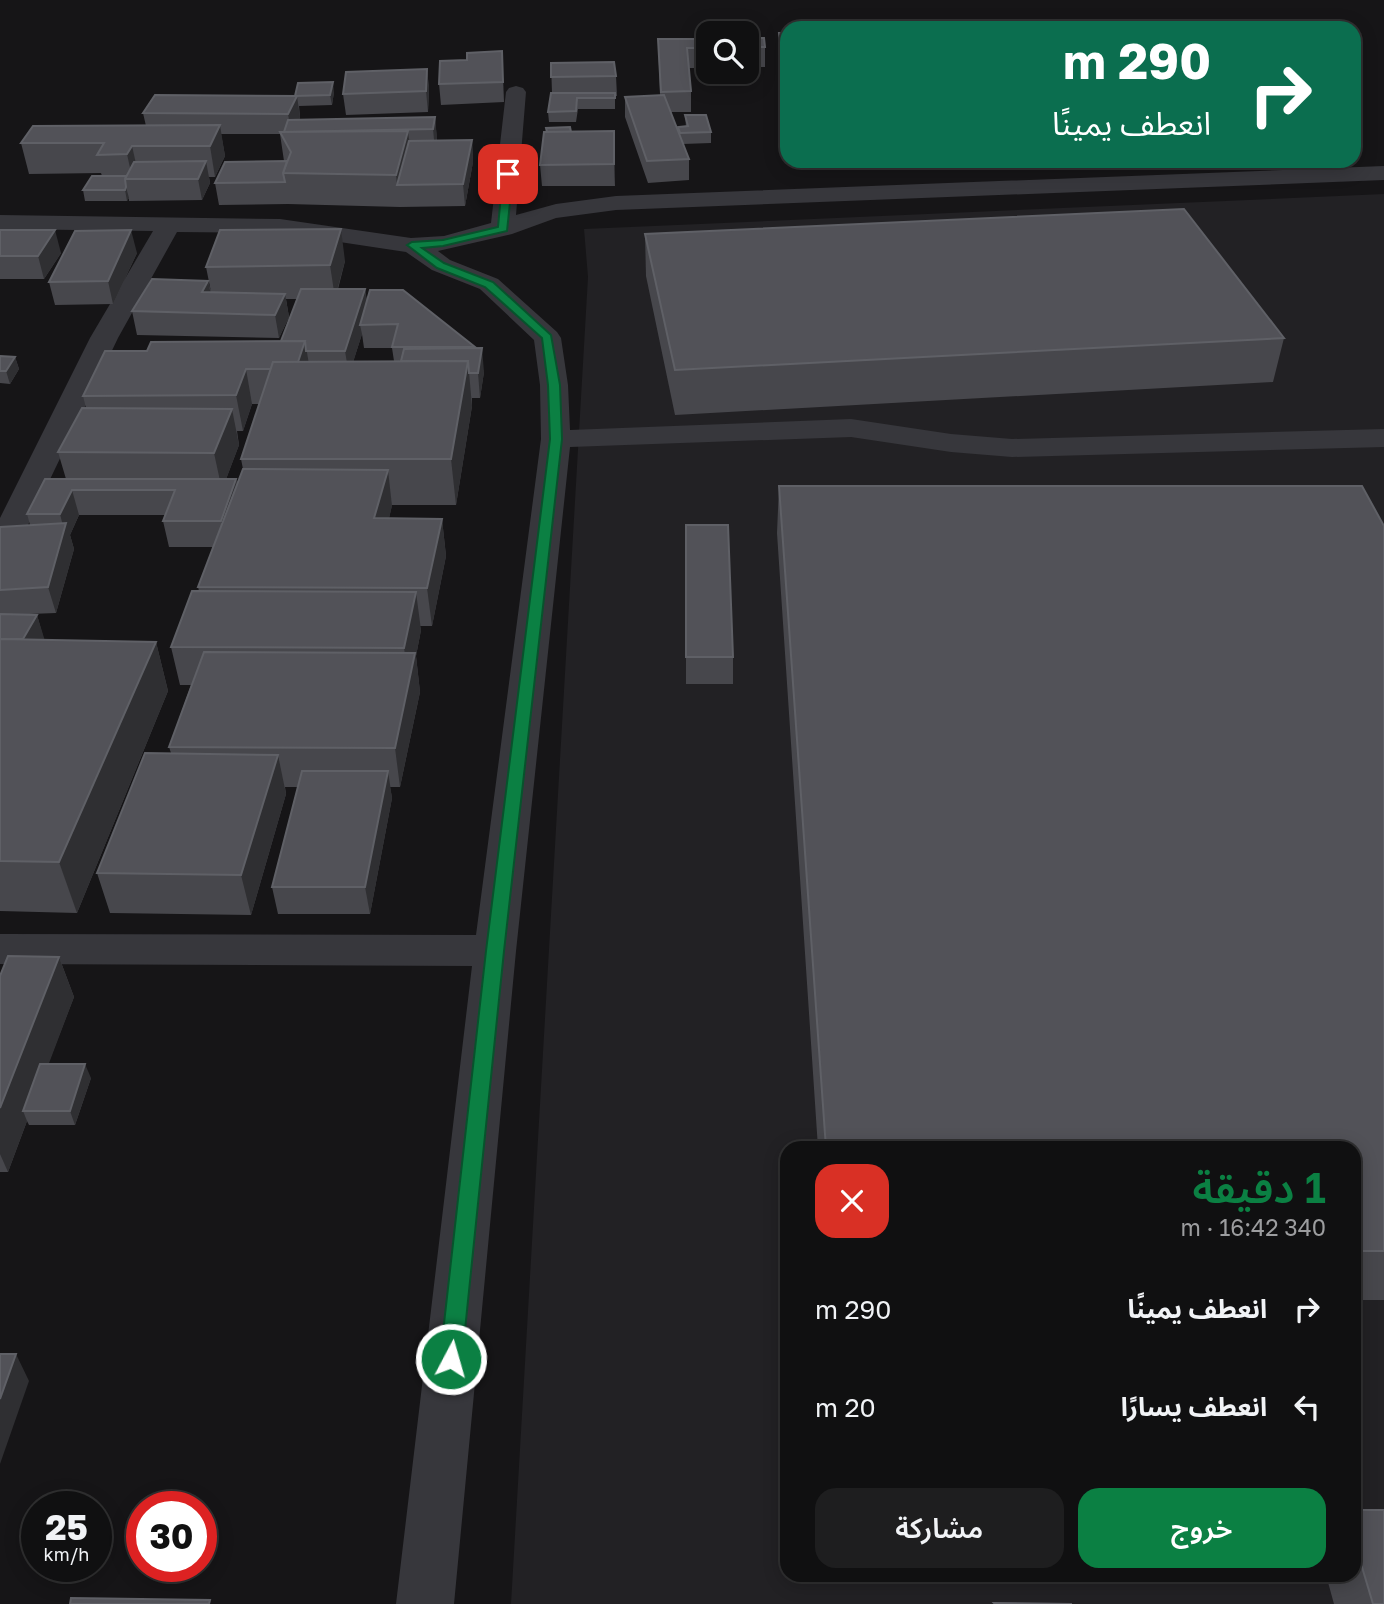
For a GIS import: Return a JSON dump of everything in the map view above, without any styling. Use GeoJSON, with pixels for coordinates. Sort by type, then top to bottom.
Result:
{"type":"FeatureCollection","features":[{"type":"Feature","properties":{"kind":"street"},"geometry":{"type":"LineString","coordinates":[[503,229],[516,92]]}},
{"type":"Feature","properties":{"kind":"street"},"geometry":{"type":"LineString","coordinates":[[0,222],[296,227],[412,245],[443,243],[503,229],[559,210],[616,203],[1384,173]]}},
{"type":"Feature","properties":{"kind":"street"},"geometry":{"type":"LineString","coordinates":[[0,550],[104,338],[170,223]]}},
{"type":"Feature","properties":{"kind":"street"},"geometry":{"type":"LineString","coordinates":[[412,245],[441,265],[489,285],[547,338],[554,385],[556,439],[495,951],[425,1604]]}},
{"type":"Feature","properties":{"kind":"street"},"geometry":{"type":"LineString","coordinates":[[556,439],[851,428],[951,443],[1012,448],[1384,438]]}},
{"type":"Feature","properties":{"kind":"street"},"geometry":{"type":"LineString","coordinates":[[0,949],[495,951]]}},
{"type":"Feature","properties":{"kind":"shaded area"},"geometry":{"type":"Polygon","coordinates":[[[1384,194],[1384,1604],[511,1604],[588,277],[584,229],[1384,194]]]}},
{"type":"Feature","properties":{"kind":"building"},"geometry":{"type":"Polygon","coordinates":[[[759,38],[764,38],[765,47],[759,47],[759,38]]]}},
{"type":"Feature","properties":{"kind":"building"},"geometry":{"type":"Polygon","coordinates":[[[658,39],[696,39],[696,48],[687,48],[691,91],[661,92],[658,39]]]}},
{"type":"Feature","properties":{"kind":"building"},"geometry":{"type":"Polygon","coordinates":[[[502,51],[503,82],[439,84],[440,61],[467,60],[467,53],[502,51]]]}},
{"type":"Feature","properties":{"kind":"building"},"geometry":{"type":"Polygon","coordinates":[[[614,62],[616,76],[551,77],[551,63],[614,62]]]}},
{"type":"Feature","properties":{"kind":"building"},"geometry":{"type":"Polygon","coordinates":[[[427,69],[426,91],[343,94],[346,72],[427,69]]]}},
{"type":"Feature","properties":{"kind":"building"},"geometry":{"type":"Polygon","coordinates":[[[333,82],[330,95],[295,96],[298,83],[333,82]]]}},
{"type":"Feature","properties":{"kind":"building"},"geometry":{"type":"Polygon","coordinates":[[[551,93],[615,93],[615,98],[577,98],[576,111],[548,112],[551,93]]]}},
{"type":"Feature","properties":{"kind":"building"},"geometry":{"type":"Polygon","coordinates":[[[155,95],[297,96],[288,114],[143,113],[155,95]]]}},
{"type":"Feature","properties":{"kind":"building"},"geometry":{"type":"Polygon","coordinates":[[[664,95],[689,159],[647,161],[625,97],[664,95]]]}},
{"type":"Feature","properties":{"kind":"building"},"geometry":{"type":"Polygon","coordinates":[[[685,115],[706,115],[711,132],[680,133],[678,127],[688,126],[685,115]]]}},
{"type":"Feature","properties":{"kind":"building"},"geometry":{"type":"Polygon","coordinates":[[[435,117],[433,129],[284,132],[288,120],[435,117]]]}},
{"type":"Feature","properties":{"kind":"building"},"geometry":{"type":"Polygon","coordinates":[[[220,125],[210,146],[132,146],[127,154],[97,155],[104,143],[21,143],[33,126],[220,125]]]}},
{"type":"Feature","properties":{"kind":"building"},"geometry":{"type":"Polygon","coordinates":[[[570,127],[571,132],[547,132],[546,128],[570,127]]]}},
{"type":"Feature","properties":{"kind":"building"},"geometry":{"type":"Polygon","coordinates":[[[408,131],[396,175],[283,173],[291,152],[280,132],[408,131]]]}},
{"type":"Feature","properties":{"kind":"building"},"geometry":{"type":"Polygon","coordinates":[[[614,131],[614,164],[540,165],[544,132],[614,131]]]}},
{"type":"Feature","properties":{"kind":"building"},"geometry":{"type":"Polygon","coordinates":[[[472,140],[463,184],[397,185],[409,141],[472,140]]]}},
{"type":"Feature","properties":{"kind":"building"},"geometry":{"type":"Polygon","coordinates":[[[206,161],[198,179],[125,179],[134,162],[206,161]]]}},
{"type":"Feature","properties":{"kind":"building"},"geometry":{"type":"Polygon","coordinates":[[[287,161],[283,173],[285,182],[215,183],[225,162],[287,161]]]}},
{"type":"Feature","properties":{"kind":"building"},"geometry":{"type":"Polygon","coordinates":[[[92,176],[126,176],[125,190],[83,190],[92,176]]]}},
{"type":"Feature","properties":{"kind":"building"},"geometry":{"type":"Polygon","coordinates":[[[1184,209],[1284,338],[675,370],[645,234],[1184,209]]]}},
{"type":"Feature","properties":{"kind":"building"},"geometry":{"type":"Polygon","coordinates":[[[341,229],[330,265],[206,267],[220,230],[341,229]]]}},
{"type":"Feature","properties":{"kind":"building"},"geometry":{"type":"Polygon","coordinates":[[[0,230],[55,230],[38,256],[0,256],[0,230]]]}},
{"type":"Feature","properties":{"kind":"building"},"geometry":{"type":"Polygon","coordinates":[[[131,230],[108,281],[49,282],[75,231],[131,230]]]}},
{"type":"Feature","properties":{"kind":"building"},"geometry":{"type":"Polygon","coordinates":[[[152,279],[208,281],[202,292],[285,294],[275,315],[132,311],[152,279]]]}},
{"type":"Feature","properties":{"kind":"building"},"geometry":{"type":"Polygon","coordinates":[[[301,289],[365,289],[345,351],[306,351],[305,341],[281,341],[301,289]]]}},
{"type":"Feature","properties":{"kind":"building"},"geometry":{"type":"Polygon","coordinates":[[[370,290],[403,290],[475,347],[392,347],[398,324],[360,325],[370,290]]]}},
{"type":"Feature","properties":{"kind":"building"},"geometry":{"type":"Polygon","coordinates":[[[305,341],[298,362],[273,362],[271,369],[246,369],[236,395],[83,396],[105,351],[147,351],[151,342],[305,341]]]}},
{"type":"Feature","properties":{"kind":"building"},"geometry":{"type":"Polygon","coordinates":[[[482,348],[478,373],[469,373],[468,361],[401,361],[404,349],[482,348]]]}},
{"type":"Feature","properties":{"kind":"building"},"geometry":{"type":"Polygon","coordinates":[[[0,356],[15,357],[6,371],[0,371],[0,356]]]}},
{"type":"Feature","properties":{"kind":"building"},"geometry":{"type":"Polygon","coordinates":[[[468,361],[451,459],[241,459],[273,362],[468,361]]]}},
{"type":"Feature","properties":{"kind":"building"},"geometry":{"type":"Polygon","coordinates":[[[82,408],[232,409],[214,453],[58,452],[82,408]]]}},
{"type":"Feature","properties":{"kind":"building"},"geometry":{"type":"Polygon","coordinates":[[[243,469],[388,470],[374,518],[442,519],[427,588],[198,587],[243,469]]]}},
{"type":"Feature","properties":{"kind":"building"},"geometry":{"type":"Polygon","coordinates":[[[45,479],[236,479],[221,521],[163,521],[175,490],[72,490],[60,514],[27,514],[45,479]]]}},
{"type":"Feature","properties":{"kind":"building"},"geometry":{"type":"Polygon","coordinates":[[[779,486],[1362,486],[1384,526],[1384,1251],[1361,1251],[1361,1141],[826,1141],[779,486]]]}},
{"type":"Feature","properties":{"kind":"building"},"geometry":{"type":"Polygon","coordinates":[[[66,523],[48,587],[0,590],[0,527],[66,523]]]}},
{"type":"Feature","properties":{"kind":"building"},"geometry":{"type":"Polygon","coordinates":[[[686,525],[728,525],[733,657],[686,657],[686,525]]]}},
{"type":"Feature","properties":{"kind":"building"},"geometry":{"type":"Polygon","coordinates":[[[192,591],[416,592],[404,648],[171,647],[192,591]]]}},
{"type":"Feature","properties":{"kind":"building"},"geometry":{"type":"Polygon","coordinates":[[[0,614],[37,615],[23,639],[0,639],[0,614]]]}},
{"type":"Feature","properties":{"kind":"building"},"geometry":{"type":"Polygon","coordinates":[[[0,639],[156,642],[59,862],[0,861],[0,639]]]}},
{"type":"Feature","properties":{"kind":"building"},"geometry":{"type":"Polygon","coordinates":[[[204,652],[415,653],[395,748],[169,747],[204,652]]]}},
{"type":"Feature","properties":{"kind":"building"},"geometry":{"type":"Polygon","coordinates":[[[145,753],[278,755],[241,875],[97,873],[145,753]]]}},
{"type":"Feature","properties":{"kind":"building"},"geometry":{"type":"Polygon","coordinates":[[[302,771],[388,771],[365,887],[272,887],[302,771]]]}},
{"type":"Feature","properties":{"kind":"building"},"geometry":{"type":"Polygon","coordinates":[[[8,956],[59,957],[0,1108],[0,976],[8,956]]]}},
{"type":"Feature","properties":{"kind":"building"},"geometry":{"type":"Polygon","coordinates":[[[40,1064],[85,1064],[70,1111],[23,1111],[40,1064]]]}},
{"type":"Feature","properties":{"kind":"building"},"geometry":{"type":"Polygon","coordinates":[[[0,1354],[16,1354],[0,1399],[0,1354]]]}},
{"type":"Feature","properties":{"kind":"building"},"geometry":{"type":"Polygon","coordinates":[[[1361,1510],[1384,1510],[1384,1604],[1373,1604],[1361,1564],[1361,1510]]]}},
{"type":"Feature","properties":{"kind":"building"},"geometry":{"type":"Polygon","coordinates":[[[71,1598],[210,1600],[209,1604],[70,1604],[71,1598]]]}},
{"type":"Feature","properties":{"kind":"building"},"geometry":{"type":"Polygon","coordinates":[[[994,1603],[1072,1604],[995,1604],[994,1603]]]}},
{"type":"Feature","properties":{"kind":"route"},"geometry":{"type":"LineString","coordinates":[[451,1359],[495,951],[556,439],[554,385],[547,338],[489,285],[441,265],[412,245],[443,243],[503,229],[508,174]]}}]}
